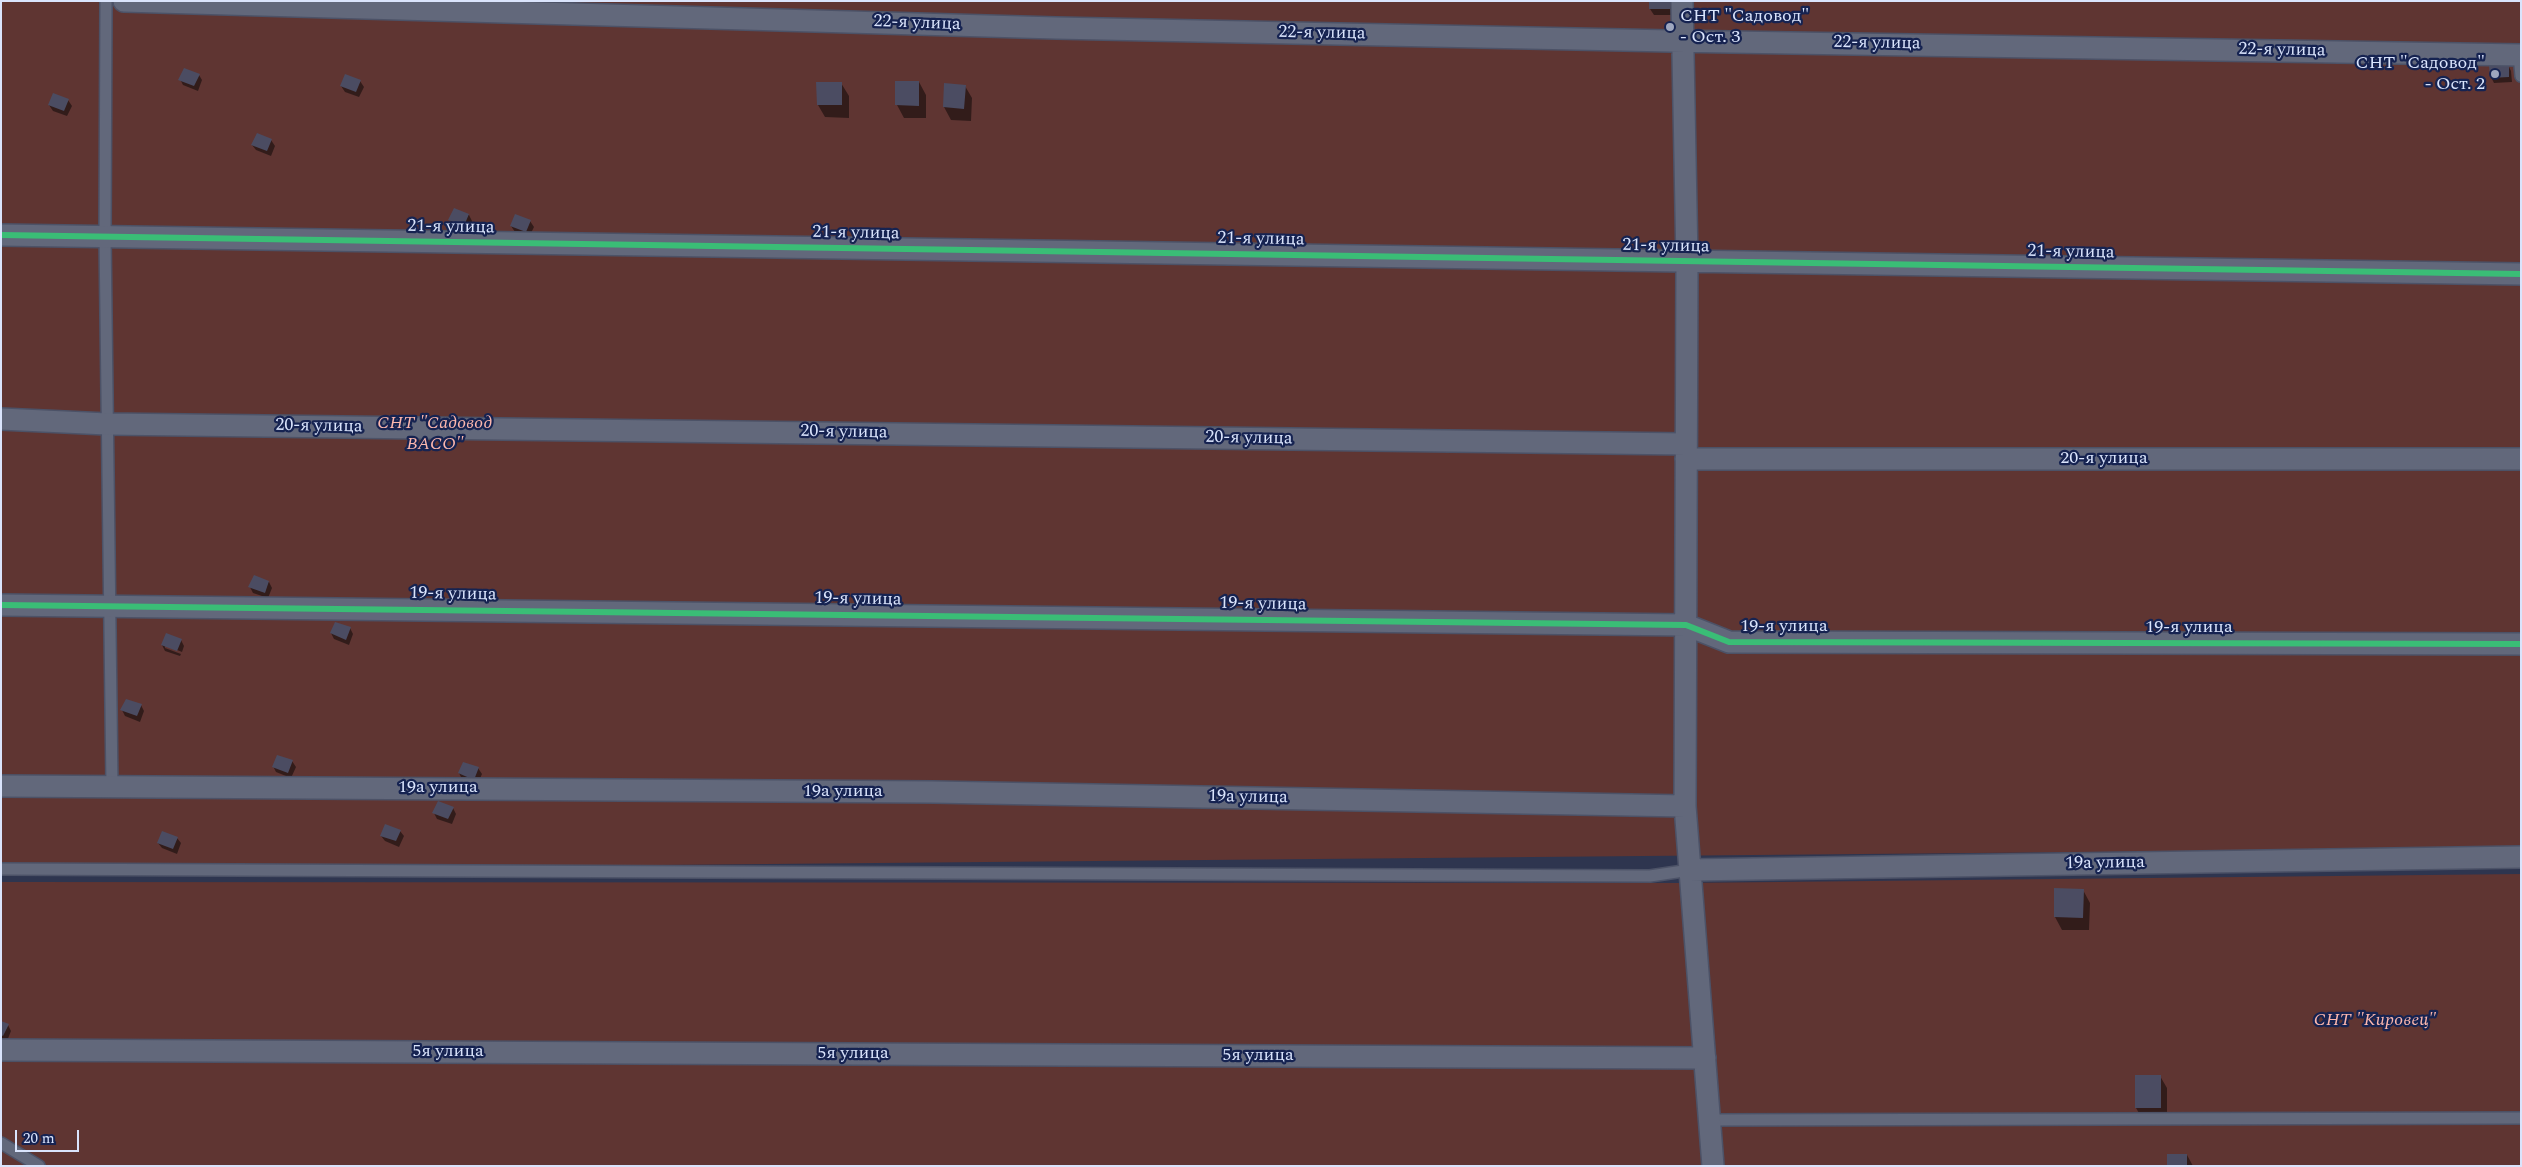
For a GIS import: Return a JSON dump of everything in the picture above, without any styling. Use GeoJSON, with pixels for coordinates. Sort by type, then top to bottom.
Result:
{"type":"FeatureCollection","features":[{"type":"Feature","properties":{"kind":"street","name":"22-я улица"},"geometry":{"type":"LineString","coordinates":[[124,1],[1056,28],[1684,41],[2520,54]]}},
{"type":"Feature","properties":{"kind":"street"},"geometry":{"type":"LineString","coordinates":[[1682,1],[1687,262],[1685,806],[1713,1166]]}},
{"type":"Feature","properties":{"kind":"street","name":"21-я улица"},"geometry":{"type":"LineString","coordinates":[[1,235],[2521,274]]}},
{"type":"Feature","properties":{"kind":"street","name":"20-я улица"},"geometry":{"type":"LineString","coordinates":[[1,419],[107,424],[1686,451],[2521,459]]}},
{"type":"Feature","properties":{"kind":"street","name":"19-я улица"},"geometry":{"type":"LineString","coordinates":[[1,605],[1686,625],[1729,642],[2521,644]]}},
{"type":"Feature","properties":{"kind":"street","name":"19а улица"},"geometry":{"type":"LineString","coordinates":[[1,786],[953,793],[1685,806]]}},
{"type":"Feature","properties":{"kind":"street","name":"19а улица"},"geometry":{"type":"LineString","coordinates":[[1690,870],[2521,857]]}},
{"type":"Feature","properties":{"kind":"street","name":"5я улица"},"geometry":{"type":"LineString","coordinates":[[1,1050],[1704,1058]]}},
{"type":"Feature","properties":{"kind":"lane"},"geometry":{"type":"LineString","coordinates":[[106,1],[105,237],[112,786]]}},
{"type":"Feature","properties":{"kind":"lane"},"geometry":{"type":"LineString","coordinates":[[2520,54],[2521,76]]}},
{"type":"Feature","properties":{"kind":"lane"},"geometry":{"type":"LineString","coordinates":[[1,869],[1650,876],[1690,870]]}},
{"type":"Feature","properties":{"kind":"lane"},"geometry":{"type":"LineString","coordinates":[[1709,1120],[2521,1118]]}},
{"type":"Feature","properties":{"kind":"lane"},"geometry":{"type":"LineString","coordinates":[[1,1143],[39,1166]]}},
{"type":"Feature","properties":{"kind":"green space","name":"СНТ \"Садовод ВАСО\""},"geometry":{"type":"Polygon","coordinates":[[[1,1],[2521,1],[2521,848],[1,871],[1,1]]]}},
{"type":"Feature","properties":{"kind":"green space","name":"СНТ \"Кировец\""},"geometry":{"type":"Polygon","coordinates":[[[2521,874],[2521,1166],[1,1166],[1,882],[1684,883],[2521,874]]]}},
{"type":"Feature","properties":{"kind":"building"},"geometry":{"type":"Polygon","coordinates":[[[1649,1],[1670,1],[1670,9],[1649,9],[1649,1]]]}},
{"type":"Feature","properties":{"kind":"building"},"geometry":{"type":"Polygon","coordinates":[[[2509,64],[2509,77],[2490,78],[2489,65],[2509,64]]]}},
{"type":"Feature","properties":{"kind":"building"},"geometry":{"type":"Polygon","coordinates":[[[184,68],[200,74],[194,86],[178,80],[184,68]]]}},
{"type":"Feature","properties":{"kind":"building"},"geometry":{"type":"Polygon","coordinates":[[[345,74],[361,80],[356,92],[340,86],[345,74]]]}},
{"type":"Feature","properties":{"kind":"building"},"geometry":{"type":"Polygon","coordinates":[[[895,81],[919,81],[919,106],[895,105],[895,81]]]}},
{"type":"Feature","properties":{"kind":"building"},"geometry":{"type":"Polygon","coordinates":[[[816,82],[842,82],[842,105],[817,105],[816,82]]]}},
{"type":"Feature","properties":{"kind":"building"},"geometry":{"type":"Polygon","coordinates":[[[944,83],[966,85],[964,109],[943,107],[944,83]]]}},
{"type":"Feature","properties":{"kind":"building"},"geometry":{"type":"Polygon","coordinates":[[[53,93],[69,99],[64,111],[48,105],[53,93]]]}},
{"type":"Feature","properties":{"kind":"building"},"geometry":{"type":"Polygon","coordinates":[[[257,133],[272,139],[267,151],[251,145],[257,133]]]}},
{"type":"Feature","properties":{"kind":"building"},"geometry":{"type":"Polygon","coordinates":[[[454,208],[469,214],[464,226],[448,220],[454,208]]]}},
{"type":"Feature","properties":{"kind":"building"},"geometry":{"type":"Polygon","coordinates":[[[515,214],[531,220],[526,232],[510,226],[515,214]]]}},
{"type":"Feature","properties":{"kind":"building"},"geometry":{"type":"Polygon","coordinates":[[[254,575],[269,581],[265,593],[248,587],[254,575]]]}},
{"type":"Feature","properties":{"kind":"building"},"geometry":{"type":"Polygon","coordinates":[[[335,622],[351,627],[346,640],[330,633],[335,622]]]}},
{"type":"Feature","properties":{"kind":"building"},"geometry":{"type":"Polygon","coordinates":[[[166,633],[182,639],[177,651],[161,645],[166,633]]]}},
{"type":"Feature","properties":{"kind":"building"},"geometry":{"type":"Polygon","coordinates":[[[126,699],[142,704],[137,716],[120,710],[126,699]]]}},
{"type":"Feature","properties":{"kind":"building"},"geometry":{"type":"Polygon","coordinates":[[[277,755],[293,760],[288,773],[272,767],[277,755]]]}},
{"type":"Feature","properties":{"kind":"building"},"geometry":{"type":"Polygon","coordinates":[[[463,762],[479,767],[474,780],[458,773],[463,762]]]}},
{"type":"Feature","properties":{"kind":"building"},"geometry":{"type":"Polygon","coordinates":[[[438,801],[454,807],[448,819],[432,813],[438,801]]]}},
{"type":"Feature","properties":{"kind":"building"},"geometry":{"type":"Polygon","coordinates":[[[385,824],[401,830],[396,841],[380,836],[385,824]]]}},
{"type":"Feature","properties":{"kind":"building"},"geometry":{"type":"Polygon","coordinates":[[[162,831],[178,837],[173,849],[157,843],[162,831]]]}},
{"type":"Feature","properties":{"kind":"building"},"geometry":{"type":"Polygon","coordinates":[[[2054,888],[2084,889],[2083,918],[2054,917],[2054,888]]]}},
{"type":"Feature","properties":{"kind":"building"},"geometry":{"type":"Polygon","coordinates":[[[1,1021],[9,1024],[3,1036],[1,1035],[1,1021]]]}},
{"type":"Feature","properties":{"kind":"building"},"geometry":{"type":"Polygon","coordinates":[[[2135,1075],[2161,1075],[2161,1108],[2135,1108],[2135,1075]]]}},
{"type":"Feature","properties":{"kind":"building"},"geometry":{"type":"Polygon","coordinates":[[[2167,1154],[2187,1154],[2187,1166],[2167,1166],[2167,1154]]]}},
{"type":"Feature","properties":{"kind":"cycle path"},"geometry":{"type":"LineString","coordinates":[[1,235],[2521,274]]}},
{"type":"Feature","properties":{"kind":"cycle path"},"geometry":{"type":"LineString","coordinates":[[1,605],[1686,625],[1729,642],[2521,644]]}},
{"type":"Feature","properties":{"kind":"place","name":"СНТ \"Садовод\" - Ост. 3"},"geometry":{"type":"Point","coordinates":[1670,27]}},
{"type":"Feature","properties":{"kind":"place","name":"СНТ \"Садовод\" - Ост. 2"},"geometry":{"type":"Point","coordinates":[2495,74]}}]}
